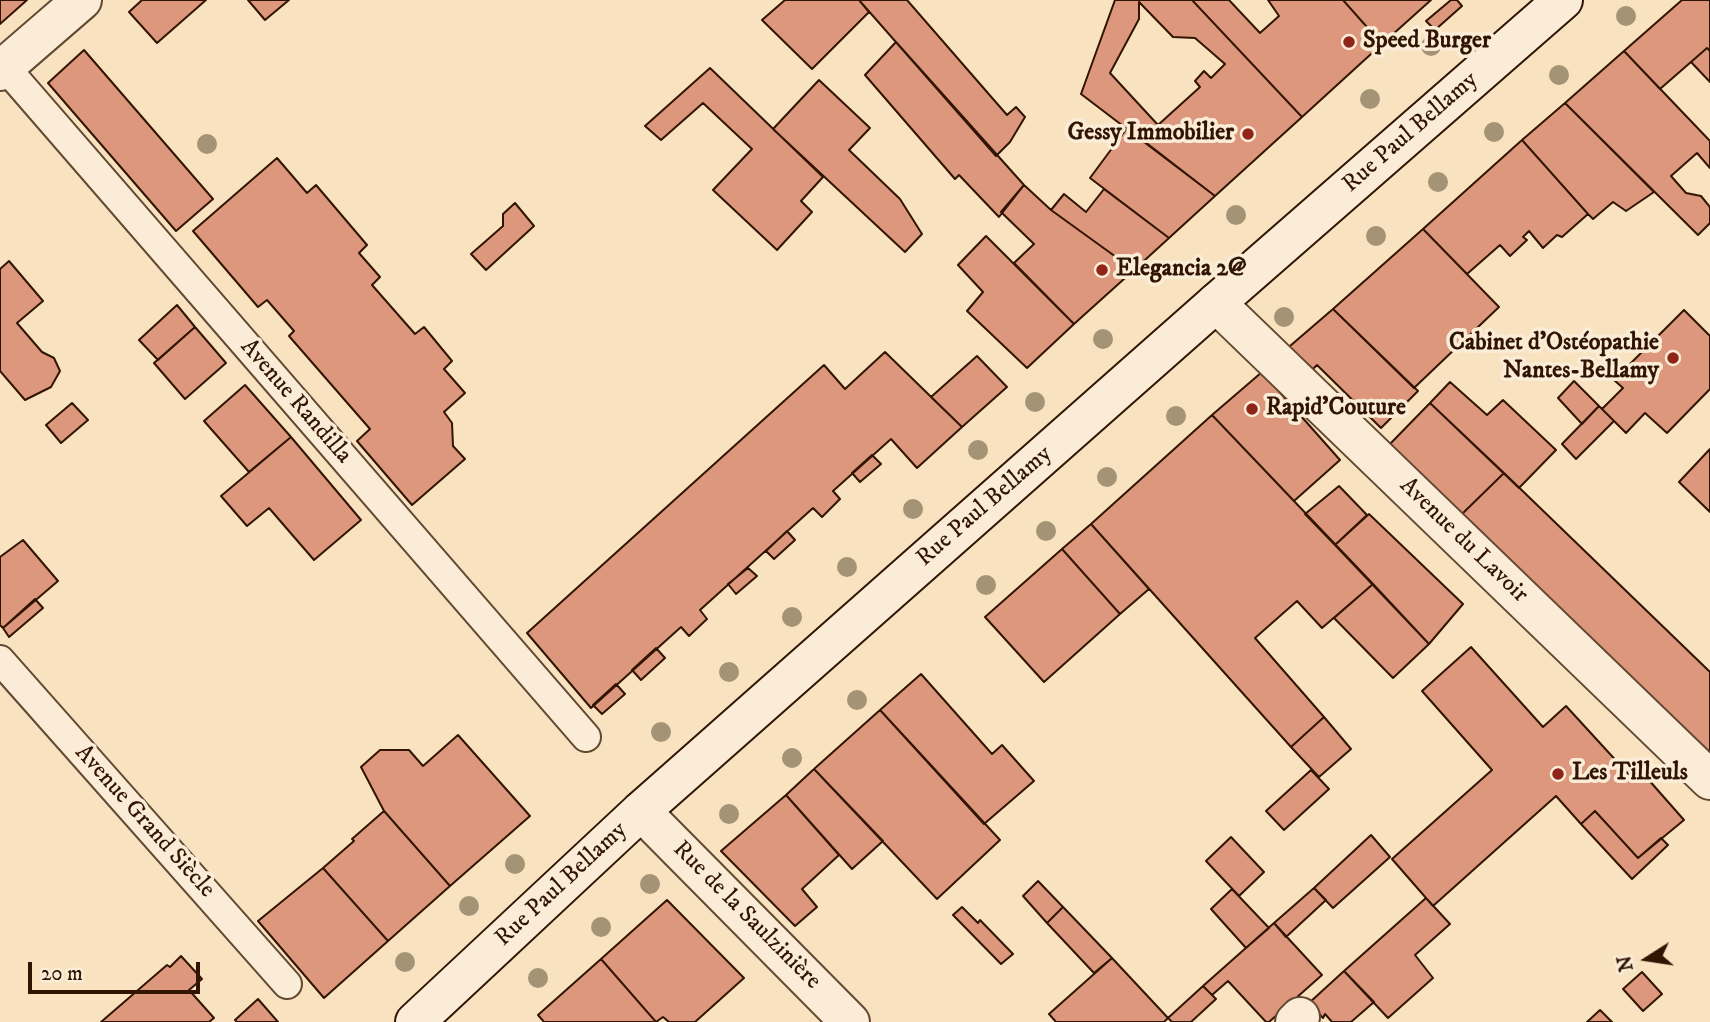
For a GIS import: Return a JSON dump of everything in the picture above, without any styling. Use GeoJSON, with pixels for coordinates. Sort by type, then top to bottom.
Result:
{"type":"FeatureCollection","features":[{"type":"Feature","properties":{"kind":"main road"},"geometry":{"type":"LineString","coordinates":[[2,69],[82,0]]}},
{"type":"Feature","properties":{"kind":"main road","name":"Rue Paul Bellamy"},"geometry":{"type":"LineString","coordinates":[[415,1022],[641,811],[1563,0]]}},
{"type":"Feature","properties":{"kind":"main road","name":"Avenue du Lavoir"},"geometry":{"type":"LineString","coordinates":[[1216,303],[1710,780]]}},
{"type":"Feature","properties":{"kind":"main road","name":"Rue de la Saulzinière"},"geometry":{"type":"LineString","coordinates":[[641,811],[850,1022]]}},
{"type":"Feature","properties":{"kind":"lane","name":"Avenue Randilla"},"geometry":{"type":"LineString","coordinates":[[2,69],[586,737]]}},
{"type":"Feature","properties":{"kind":"lane","name":"Avenue Grand Siècle"},"geometry":{"type":"LineString","coordinates":[[0,660],[287,984]]}},
{"type":"Feature","properties":{"kind":"building"},"geometry":{"type":"Polygon","coordinates":[[[0,0],[27,0],[0,24],[0,0]]]}},
{"type":"Feature","properties":{"kind":"building"},"geometry":{"type":"Polygon","coordinates":[[[142,0],[206,0],[157,43],[129,12],[142,0]]]}},
{"type":"Feature","properties":{"kind":"building"},"geometry":{"type":"Polygon","coordinates":[[[248,0],[289,0],[265,20],[248,0]]]}},
{"type":"Feature","properties":{"kind":"building"},"geometry":{"type":"Polygon","coordinates":[[[785,0],[859,0],[869,12],[812,69],[762,20],[785,0]]]}},
{"type":"Feature","properties":{"kind":"building"},"geometry":{"type":"Polygon","coordinates":[[[859,0],[907,0],[1007,115],[1016,107],[1025,117],[1010,142],[996,156],[859,0]]]}},
{"type":"Feature","properties":{"kind":"building"},"geometry":{"type":"Polygon","coordinates":[[[1115,0],[1192,0],[1302,117],[1215,196],[1081,94],[1115,0]],[[1139,2],[1139,19],[1110,73],[1158,125],[1200,87],[1195,81],[1204,71],[1211,78],[1225,64],[1195,38],[1173,37],[1139,2]]]}},
{"type":"Feature","properties":{"kind":"building"},"geometry":{"type":"Polygon","coordinates":[[[1192,0],[1229,0],[1260,33],[1279,16],[1268,0],[1343,0],[1382,44],[1302,117],[1192,0]]]}},
{"type":"Feature","properties":{"kind":"building"},"geometry":{"type":"Polygon","coordinates":[[[1343,0],[1431,0],[1382,44],[1343,0]]]}},
{"type":"Feature","properties":{"kind":"building"},"geometry":{"type":"Polygon","coordinates":[[[1451,0],[1457,0],[1462,6],[1435,30],[1426,21],[1451,0]]]}},
{"type":"Feature","properties":{"kind":"building"},"geometry":{"type":"Polygon","coordinates":[[[1682,0],[1710,0],[1710,51],[1707,48],[1660,89],[1624,51],[1682,0]]]}},
{"type":"Feature","properties":{"kind":"building"},"geometry":{"type":"Polygon","coordinates":[[[896,42],[1024,185],[999,217],[959,175],[955,179],[865,75],[896,42]]]}},
{"type":"Feature","properties":{"kind":"building"},"geometry":{"type":"Polygon","coordinates":[[[1707,48],[1710,51],[1710,82],[1691,62],[1707,48]]]}},
{"type":"Feature","properties":{"kind":"building"},"geometry":{"type":"Polygon","coordinates":[[[84,50],[213,199],[176,231],[48,83],[84,50]]]}},
{"type":"Feature","properties":{"kind":"building"},"geometry":{"type":"Polygon","coordinates":[[[1624,51],[1710,141],[1710,168],[1697,153],[1671,176],[1686,193],[1701,196],[1710,207],[1710,223],[1698,235],[1565,103],[1624,51]]]}},
{"type":"Feature","properties":{"kind":"building"},"geometry":{"type":"Polygon","coordinates":[[[710,68],[823,177],[801,201],[812,212],[777,250],[713,190],[752,149],[703,103],[661,140],[645,126],[710,68]]]}},
{"type":"Feature","properties":{"kind":"building"},"geometry":{"type":"Polygon","coordinates":[[[819,80],[870,128],[849,150],[900,199],[922,234],[905,252],[773,129],[819,80]]]}},
{"type":"Feature","properties":{"kind":"building"},"geometry":{"type":"Polygon","coordinates":[[[1565,103],[1654,192],[1626,211],[1613,202],[1593,219],[1588,214],[1522,140],[1565,103]]]}},
{"type":"Feature","properties":{"kind":"building"},"geometry":{"type":"Polygon","coordinates":[[[1127,128],[1215,196],[1169,238],[1090,178],[1127,128]]]}},
{"type":"Feature","properties":{"kind":"building"},"geometry":{"type":"Polygon","coordinates":[[[1522,140],[1588,214],[1562,237],[1557,235],[1543,248],[1529,231],[1523,237],[1527,240],[1510,256],[1500,245],[1467,274],[1423,229],[1522,140]]]}},
{"type":"Feature","properties":{"kind":"building"},"geometry":{"type":"Polygon","coordinates":[[[277,158],[307,193],[316,185],[367,245],[359,253],[380,277],[372,285],[415,334],[424,327],[452,361],[444,369],[465,393],[444,412],[452,423],[453,446],[465,459],[412,505],[357,441],[370,429],[289,336],[294,331],[267,300],[258,307],[193,231],[277,158]]]}},
{"type":"Feature","properties":{"kind":"building"},"geometry":{"type":"Polygon","coordinates":[[[1024,185],[1051,210],[1134,270],[1074,324],[1014,263],[1034,244],[1001,212],[1024,185]]]}},
{"type":"Feature","properties":{"kind":"building"},"geometry":{"type":"Polygon","coordinates":[[[1104,189],[1169,238],[1134,270],[1051,210],[1064,194],[1086,212],[1104,189]]]}},
{"type":"Feature","properties":{"kind":"building"},"geometry":{"type":"Polygon","coordinates":[[[515,203],[534,226],[486,270],[471,254],[503,226],[503,214],[515,203]]]}},
{"type":"Feature","properties":{"kind":"building"},"geometry":{"type":"Polygon","coordinates":[[[1423,229],[1499,307],[1414,388],[1333,309],[1423,229]]]}},
{"type":"Feature","properties":{"kind":"building"},"geometry":{"type":"Polygon","coordinates":[[[986,236],[1074,324],[1027,368],[967,311],[983,292],[958,265],[986,236]]]}},
{"type":"Feature","properties":{"kind":"building"},"geometry":{"type":"Polygon","coordinates":[[[9,261],[43,301],[17,323],[42,352],[54,358],[60,371],[51,387],[25,400],[0,371],[0,269],[9,261]]]}},
{"type":"Feature","properties":{"kind":"building"},"geometry":{"type":"Polygon","coordinates":[[[177,305],[195,327],[158,360],[139,340],[177,305]]]}},
{"type":"Feature","properties":{"kind":"building"},"geometry":{"type":"Polygon","coordinates":[[[1333,309],[1418,391],[1381,428],[1317,365],[1313,369],[1305,369],[1289,355],[1290,346],[1333,309]]]}},
{"type":"Feature","properties":{"kind":"building","name":"Cabinet d'Ostéopathie Nantes-Bellamy"},"geometry":{"type":"Polygon","coordinates":[[[1684,310],[1710,336],[1710,389],[1667,433],[1645,413],[1626,433],[1602,409],[1623,388],[1614,380],[1684,310]]]}},
{"type":"Feature","properties":{"kind":"building"},"geometry":{"type":"Polygon","coordinates":[[[195,327],[226,363],[185,399],[154,363],[195,327]]]}},
{"type":"Feature","properties":{"kind":"building"},"geometry":{"type":"Polygon","coordinates":[[[885,352],[962,427],[917,468],[891,439],[833,491],[840,499],[822,517],[813,508],[700,610],[707,619],[689,636],[681,627],[591,708],[527,633],[824,365],[845,389],[885,352]]]}},
{"type":"Feature","properties":{"kind":"building"},"geometry":{"type":"Polygon","coordinates":[[[977,356],[1007,387],[962,427],[931,397],[977,356]]]}},
{"type":"Feature","properties":{"kind":"building"},"geometry":{"type":"Polygon","coordinates":[[[1262,372],[1340,460],[1294,501],[1212,415],[1262,372]]]}},
{"type":"Feature","properties":{"kind":"building"},"geometry":{"type":"Polygon","coordinates":[[[1574,381],[1599,406],[1582,424],[1558,398],[1574,381]]]}},
{"type":"Feature","properties":{"kind":"building"},"geometry":{"type":"Polygon","coordinates":[[[1450,382],[1487,415],[1503,400],[1556,450],[1519,488],[1430,403],[1450,382]]]}},
{"type":"Feature","properties":{"kind":"building"},"geometry":{"type":"Polygon","coordinates":[[[245,385],[291,437],[249,472],[204,421],[245,385]]]}},
{"type":"Feature","properties":{"kind":"building"},"geometry":{"type":"Polygon","coordinates":[[[72,403],[88,420],[61,443],[46,425],[72,403]]]}},
{"type":"Feature","properties":{"kind":"building"},"geometry":{"type":"Polygon","coordinates":[[[1430,403],[1504,473],[1461,515],[1389,445],[1430,403]]]}},
{"type":"Feature","properties":{"kind":"building"},"geometry":{"type":"Polygon","coordinates":[[[1599,406],[1614,421],[1576,459],[1562,444],[1599,406]]]}},
{"type":"Feature","properties":{"kind":"building"},"geometry":{"type":"Polygon","coordinates":[[[1212,415],[1373,584],[1322,628],[1297,601],[1255,638],[1324,717],[1291,747],[1091,524],[1212,415]]]}},
{"type":"Feature","properties":{"kind":"building"},"geometry":{"type":"Polygon","coordinates":[[[291,437],[361,520],[314,560],[269,508],[247,526],[221,496],[291,437]]]}},
{"type":"Feature","properties":{"kind":"building"},"geometry":{"type":"Polygon","coordinates":[[[1710,449],[1710,512],[1679,482],[1710,449]]]}},
{"type":"Feature","properties":{"kind":"building"},"geometry":{"type":"Polygon","coordinates":[[[872,455],[881,464],[860,482],[852,473],[872,455]]]}},
{"type":"Feature","properties":{"kind":"building"},"geometry":{"type":"Polygon","coordinates":[[[1504,473],[1710,672],[1710,755],[1461,515],[1504,473]]]}},
{"type":"Feature","properties":{"kind":"building"},"geometry":{"type":"Polygon","coordinates":[[[1339,486],[1367,515],[1335,545],[1305,514],[1339,486]]]}},
{"type":"Feature","properties":{"kind":"building"},"geometry":{"type":"Polygon","coordinates":[[[1369,514],[1463,604],[1429,644],[1335,545],[1369,514]]]}},
{"type":"Feature","properties":{"kind":"building"},"geometry":{"type":"Polygon","coordinates":[[[1091,524],[1149,589],[1120,614],[1062,549],[1091,524]]]}},
{"type":"Feature","properties":{"kind":"building"},"geometry":{"type":"Polygon","coordinates":[[[787,531],[795,540],[774,559],[766,551],[787,531]]]}},
{"type":"Feature","properties":{"kind":"building"},"geometry":{"type":"Polygon","coordinates":[[[23,540],[58,581],[3,628],[0,625],[0,557],[23,540]]]}},
{"type":"Feature","properties":{"kind":"building"},"geometry":{"type":"Polygon","coordinates":[[[1062,549],[1120,614],[1044,682],[985,617],[1062,549]]]}},
{"type":"Feature","properties":{"kind":"building"},"geometry":{"type":"Polygon","coordinates":[[[748,568],[757,576],[736,594],[728,584],[748,568]]]}},
{"type":"Feature","properties":{"kind":"building"},"geometry":{"type":"Polygon","coordinates":[[[1373,584],[1429,644],[1393,678],[1334,618],[1373,584]]]}},
{"type":"Feature","properties":{"kind":"building"},"geometry":{"type":"Polygon","coordinates":[[[35,599],[43,608],[9,637],[3,628],[35,599]]]}},
{"type":"Feature","properties":{"kind":"building","name":"Les Tilleuls"},"geometry":{"type":"Polygon","coordinates":[[[1471,647],[1543,727],[1566,706],[1632,778],[1640,770],[1684,820],[1638,858],[1595,811],[1581,824],[1556,796],[1433,906],[1392,859],[1492,770],[1422,691],[1471,647]]]}},
{"type":"Feature","properties":{"kind":"building"},"geometry":{"type":"Polygon","coordinates":[[[656,648],[665,658],[641,680],[632,670],[656,648]]]}},
{"type":"Feature","properties":{"kind":"building"},"geometry":{"type":"Polygon","coordinates":[[[921,674],[992,754],[1002,745],[1034,781],[984,824],[880,710],[921,674]]]}},
{"type":"Feature","properties":{"kind":"building"},"geometry":{"type":"Polygon","coordinates":[[[616,684],[625,694],[602,714],[593,705],[616,684]]]}},
{"type":"Feature","properties":{"kind":"building"},"geometry":{"type":"Polygon","coordinates":[[[880,710],[1000,840],[937,899],[814,769],[880,710]]]}},
{"type":"Feature","properties":{"kind":"building"},"geometry":{"type":"Polygon","coordinates":[[[1324,717],[1351,749],[1319,777],[1291,747],[1324,717]]]}},
{"type":"Feature","properties":{"kind":"building"},"geometry":{"type":"Polygon","coordinates":[[[458,735],[530,816],[450,886],[384,811],[361,767],[380,750],[409,750],[423,766],[458,735]]]}},
{"type":"Feature","properties":{"kind":"building"},"geometry":{"type":"Polygon","coordinates":[[[814,769],[883,841],[852,869],[786,795],[814,769]]]}},
{"type":"Feature","properties":{"kind":"building"},"geometry":{"type":"Polygon","coordinates":[[[1311,770],[1329,789],[1284,830],[1266,811],[1311,770]]]}},
{"type":"Feature","properties":{"kind":"building"},"geometry":{"type":"Polygon","coordinates":[[[786,795],[839,855],[802,889],[817,907],[795,926],[721,851],[786,795]]]}},
{"type":"Feature","properties":{"kind":"building"},"geometry":{"type":"Polygon","coordinates":[[[384,811],[450,886],[388,941],[323,868],[384,811]]]}},
{"type":"Feature","properties":{"kind":"building"},"geometry":{"type":"Polygon","coordinates":[[[1595,811],[1638,858],[1661,838],[1668,845],[1632,879],[1581,824],[1595,811]]]}},
{"type":"Feature","properties":{"kind":"building"},"geometry":{"type":"Polygon","coordinates":[[[1371,835],[1390,857],[1333,908],[1314,888],[1371,835]]]}},
{"type":"Feature","properties":{"kind":"building"},"geometry":{"type":"Polygon","coordinates":[[[1231,837],[1264,872],[1239,896],[1206,861],[1231,837]]]}},
{"type":"Feature","properties":{"kind":"building"},"geometry":{"type":"Polygon","coordinates":[[[323,868],[388,941],[324,998],[258,921],[323,868]]]}},
{"type":"Feature","properties":{"kind":"building"},"geometry":{"type":"Polygon","coordinates":[[[1038,881],[1063,907],[1047,923],[1023,896],[1038,881]]]}},
{"type":"Feature","properties":{"kind":"building"},"geometry":{"type":"Polygon","coordinates":[[[1314,888],[1326,900],[1286,937],[1274,923],[1314,888]]]}},
{"type":"Feature","properties":{"kind":"building"},"geometry":{"type":"Polygon","coordinates":[[[1232,889],[1269,928],[1246,948],[1211,909],[1232,889]]]}},
{"type":"Feature","properties":{"kind":"building"},"geometry":{"type":"Polygon","coordinates":[[[1426,898],[1450,924],[1415,955],[1433,978],[1388,1018],[1344,971],[1426,898]]]}},
{"type":"Feature","properties":{"kind":"building"},"geometry":{"type":"Polygon","coordinates":[[[667,900],[744,978],[695,1022],[669,1022],[663,1017],[656,1022],[601,959],[667,900]]]}},
{"type":"Feature","properties":{"kind":"building"},"geometry":{"type":"Polygon","coordinates":[[[962,907],[978,923],[980,920],[1013,954],[1001,964],[953,915],[962,907]]]}},
{"type":"Feature","properties":{"kind":"building"},"geometry":{"type":"Polygon","coordinates":[[[1063,907],[1112,958],[1094,973],[1047,923],[1063,907]]]}},
{"type":"Feature","properties":{"kind":"building"},"geometry":{"type":"Polygon","coordinates":[[[1274,923],[1322,975],[1266,1022],[1228,981],[1212,995],[1203,986],[1274,923]]]}},
{"type":"Feature","properties":{"kind":"building"},"geometry":{"type":"Polygon","coordinates":[[[181,956],[202,979],[189,990],[214,1018],[209,1022],[101,1022],[167,965],[170,967],[181,956]]]}},
{"type":"Feature","properties":{"kind":"building"},"geometry":{"type":"Polygon","coordinates":[[[1112,958],[1168,1018],[1164,1022],[1056,1022],[1049,1014],[1112,958]]]}},
{"type":"Feature","properties":{"kind":"building"},"geometry":{"type":"Polygon","coordinates":[[[601,959],[656,1022],[544,1022],[538,1015],[601,959]]]}},
{"type":"Feature","properties":{"kind":"building"},"geometry":{"type":"Polygon","coordinates":[[[1344,971],[1374,1002],[1351,1022],[1332,1022],[1325,1014],[1323,1018],[1309,1003],[1344,971]]]}},
{"type":"Feature","properties":{"kind":"building"},"geometry":{"type":"Polygon","coordinates":[[[1642,972],[1662,994],[1643,1011],[1623,989],[1642,972]]]}},
{"type":"Feature","properties":{"kind":"building"},"geometry":{"type":"Polygon","coordinates":[[[1203,986],[1216,999],[1191,1022],[1172,1022],[1168,1018],[1203,986]]]}},
{"type":"Feature","properties":{"kind":"building"},"geometry":{"type":"Polygon","coordinates":[[[258,999],[278,1022],[235,1020],[258,999]]]}},
{"type":"Feature","properties":{"kind":"building"},"geometry":{"type":"Polygon","coordinates":[[[1600,1010],[1612,1022],[1587,1022],[1600,1010]]]}},
{"type":"Feature","properties":{"kind":"place","name":"Speed Burger"},"geometry":{"type":"Point","coordinates":[1349,42]}},
{"type":"Feature","properties":{"kind":"place","name":"Gessy Immobilier"},"geometry":{"type":"Point","coordinates":[1248,134]}},
{"type":"Feature","properties":{"kind":"place","name":"Elegancia 2@"},"geometry":{"type":"Point","coordinates":[1102,270]}},
{"type":"Feature","properties":{"kind":"place","name":"Cabinet d'Ostéopathie Nantes-Bellamy"},"geometry":{"type":"Point","coordinates":[1673,358]}},
{"type":"Feature","properties":{"kind":"place","name":"Rapid'Couture"},"geometry":{"type":"Point","coordinates":[1252,409]}},
{"type":"Feature","properties":{"kind":"place","name":"Les Tilleuls"},"geometry":{"type":"Point","coordinates":[1558,774]}}]}
